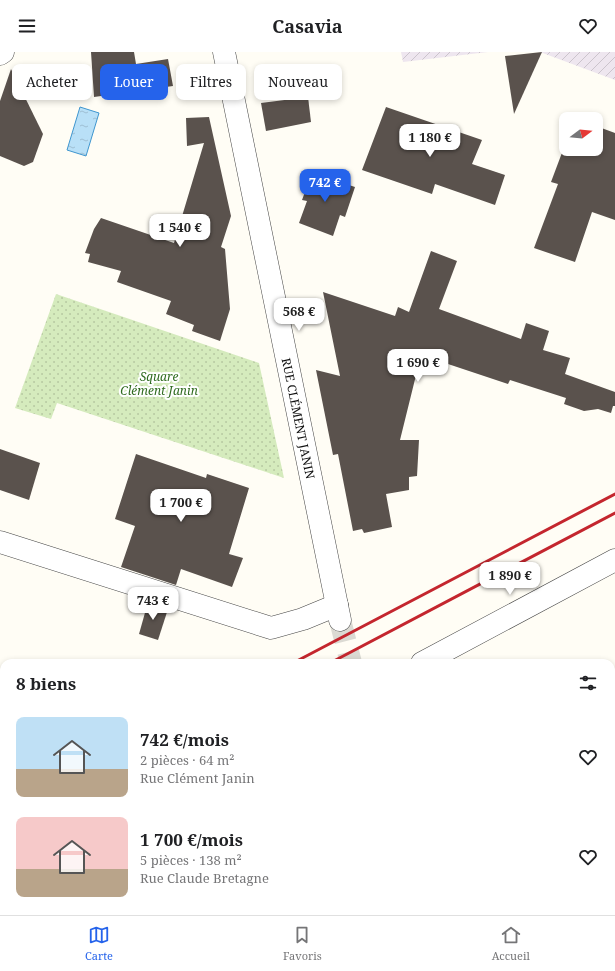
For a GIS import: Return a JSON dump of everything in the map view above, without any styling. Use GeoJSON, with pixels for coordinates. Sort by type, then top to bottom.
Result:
{"type":"FeatureCollection","features":[{"type":"Feature","properties":{"kind":"street","name":"RUE CLÉMENT JANIN"},"geometry":{"type":"LineString","coordinates":[[0,542],[271,628],[303,619],[339,613],[224,52]]}},
{"type":"Feature","properties":{"kind":"street"},"geometry":{"type":"LineString","coordinates":[[429,659],[615,560]]}},
{"type":"Feature","properties":{"kind":"shaded area"},"geometry":{"type":"Polygon","coordinates":[[[401,52],[488,52],[403,62],[401,52]]]}},
{"type":"Feature","properties":{"kind":"shaded area"},"geometry":{"type":"Polygon","coordinates":[[[540,52],[615,52],[615,80],[540,52]]]}},
{"type":"Feature","properties":{"kind":"green space","name":"Square Clément Janin"},"geometry":{"type":"Polygon","coordinates":[[[56,294],[259,363],[284,478],[57,403],[51,419],[15,408],[56,294]]]}},
{"type":"Feature","properties":{"kind":"water"},"geometry":{"type":"Polygon","coordinates":[[[80,107],[99,113],[86,156],[67,150],[80,107]]]}},
{"type":"Feature","properties":{"kind":"building"},"geometry":{"type":"Polygon","coordinates":[[[91,52],[134,52],[136,64],[100,64],[100,96],[94,97],[91,52]]]}},
{"type":"Feature","properties":{"kind":"building"},"geometry":{"type":"Polygon","coordinates":[[[542,52],[514,114],[505,56],[542,52]]]}},
{"type":"Feature","properties":{"kind":"building"},"geometry":{"type":"Polygon","coordinates":[[[168,59],[173,86],[168,87],[168,64],[136,64],[168,59]]]}},
{"type":"Feature","properties":{"kind":"building"},"geometry":{"type":"Polygon","coordinates":[[[11,69],[12,100],[26,100],[43,134],[33,162],[24,166],[0,156],[0,101],[11,69]]]}},
{"type":"Feature","properties":{"kind":"building"},"geometry":{"type":"Polygon","coordinates":[[[284,100],[308,100],[311,122],[266,131],[261,103],[284,100]]]}},
{"type":"Feature","properties":{"kind":"building"},"geometry":{"type":"Polygon","coordinates":[[[386,107],[482,140],[472,164],[505,175],[495,205],[435,184],[432,194],[362,170],[386,107]]]}},
{"type":"Feature","properties":{"kind":"building"},"geometry":{"type":"Polygon","coordinates":[[[209,117],[231,216],[221,247],[225,249],[230,309],[220,341],[192,331],[194,325],[166,314],[171,301],[117,282],[121,271],[88,262],[90,254],[85,253],[94,229],[101,218],[174,243],[204,143],[187,146],[186,118],[209,117]]]}},
{"type":"Feature","properties":{"kind":"building"},"geometry":{"type":"Polygon","coordinates":[[[603,129],[615,133],[615,220],[592,212],[575,262],[534,248],[558,184],[551,182],[561,156],[603,156],[603,129]]]}},
{"type":"Feature","properties":{"kind":"building"},"geometry":{"type":"Polygon","coordinates":[[[312,173],[355,187],[345,217],[340,215],[333,236],[299,223],[307,201],[302,200],[312,173]]]}},
{"type":"Feature","properties":{"kind":"building"},"geometry":{"type":"Polygon","coordinates":[[[431,251],[457,261],[439,309],[521,339],[526,323],[549,331],[543,350],[570,358],[565,374],[615,392],[615,406],[613,406],[611,413],[598,409],[584,411],[564,404],[566,398],[510,380],[508,384],[421,355],[400,440],[419,440],[417,476],[409,477],[409,490],[386,494],[392,527],[364,533],[362,529],[353,531],[338,454],[333,455],[316,370],[340,376],[323,292],[395,316],[398,307],[409,312],[431,251]]]}},
{"type":"Feature","properties":{"kind":"building"},"geometry":{"type":"Polygon","coordinates":[[[0,449],[40,463],[29,500],[0,490],[0,449]]]}},
{"type":"Feature","properties":{"kind":"building"},"geometry":{"type":"Polygon","coordinates":[[[136,454],[206,478],[207,474],[249,488],[229,554],[243,558],[232,587],[181,569],[176,585],[121,567],[135,526],[115,519],[136,454]]]}},
{"type":"Feature","properties":{"kind":"building"},"geometry":{"type":"Polygon","coordinates":[[[148,602],[168,609],[158,640],[139,634],[148,602]]]}},
{"type":"Feature","properties":{"kind":"tunnel"},"geometry":{"type":"LineString","coordinates":[[340,620],[350,659]]}},
{"type":"Feature","properties":{"kind":"railway"},"geometry":{"type":"LineString","coordinates":[[301,659],[615,494]]}},
{"type":"Feature","properties":{"kind":"railway"},"geometry":{"type":"LineString","coordinates":[[338,659],[615,513]]}}]}
